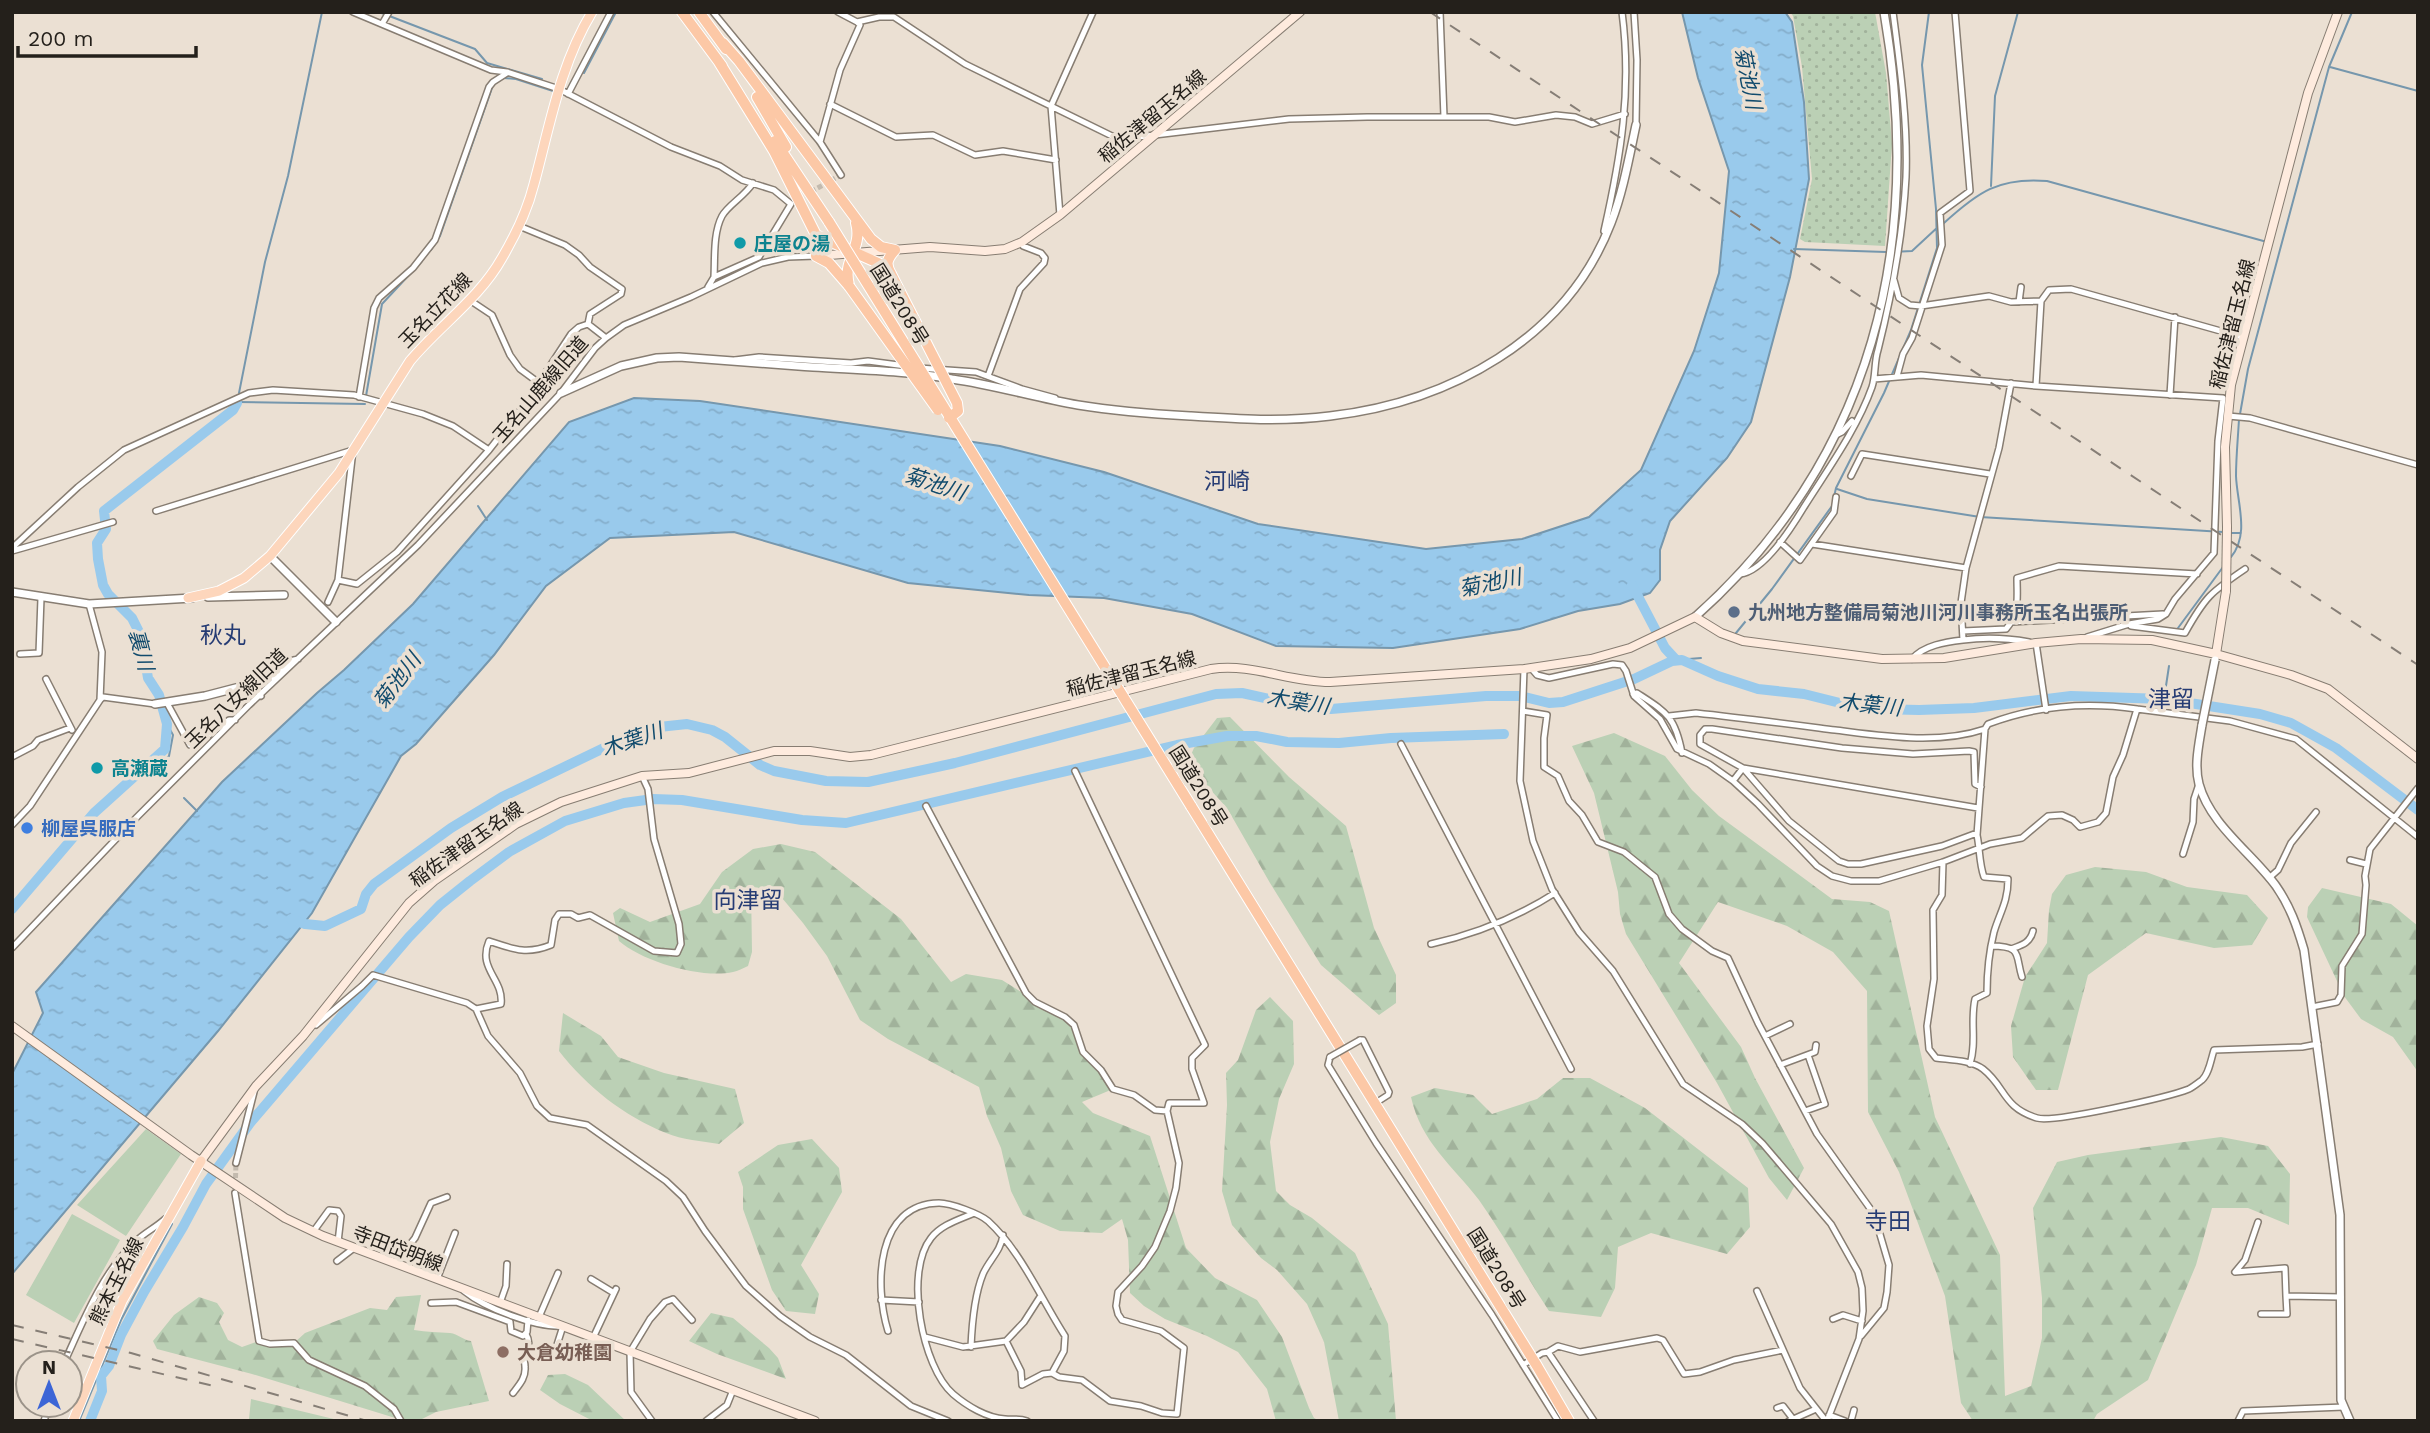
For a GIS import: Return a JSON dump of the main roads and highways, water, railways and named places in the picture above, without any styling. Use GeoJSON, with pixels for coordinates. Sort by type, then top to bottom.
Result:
{"type":"FeatureCollection","features":[{"type":"Feature","properties":{"kind":"highway","name":"国道208号"},"geometry":{"type":"LineString","coordinates":[[682,12],[734,79],[829,222],[1569,1421]]}},
{"type":"Feature","properties":{"kind":"highway","name":"国道208号"},"geometry":{"type":"LineString","coordinates":[[699,12],[723,43],[765,108],[809,191]]}},
{"type":"Feature","properties":{"kind":"highway"},"geometry":{"type":"LineString","coordinates":[[723,43],[871,239],[881,247],[895,250],[889,257],[889,271],[957,403],[958,411],[949,418]]}},
{"type":"Feature","properties":{"kind":"highway"},"geometry":{"type":"LineString","coordinates":[[719,62],[774,152],[816,234],[816,256],[829,263],[849,286],[954,435],[968,449]]}},
{"type":"Feature","properties":{"kind":"highway"},"geometry":{"type":"LineString","coordinates":[[849,286],[846,269],[858,242],[859,232],[854,217]]}},
{"type":"Feature","properties":{"kind":"highway"},"geometry":{"type":"LineString","coordinates":[[816,234],[889,271]]}},
{"type":"Feature","properties":{"kind":"highway","name":"国道208号"},"geometry":{"type":"LineString","coordinates":[[1558,1400],[1577,1421]]}},
{"type":"Feature","properties":{"kind":"main road","name":"玉名立花線"},"geometry":{"type":"LineString","coordinates":[[188,598],[219,591],[244,578],[270,556],[339,473],[387,404],[410,361],[424,344],[471,301],[503,256],[534,186],[570,56],[592,12]]}},
{"type":"Feature","properties":{"kind":"main road","name":"稲佐津留玉名線"},"geometry":{"type":"LineString","coordinates":[[816,256],[930,247],[985,251],[1005,249],[1022,243],[1060,215],[1300,12]]}},
{"type":"Feature","properties":{"kind":"main road","name":"稲佐津留玉名線"},"geometry":{"type":"LineString","coordinates":[[201,1161],[256,1086],[303,1036],[409,903],[434,881],[516,824],[561,802],[642,776],[689,773],[758,754],[789,750],[838,756],[870,755],[1210,669],[1247,668],[1314,682],[1527,668],[1591,659],[1630,648],[1695,617],[1721,633],[1759,644],[1882,659],[1944,658],[2081,639],[2152,640],[2216,657],[2226,591],[2225,458],[2231,385],[2308,93],[2338,12]]}},
{"type":"Feature","properties":{"kind":"main road"},"geometry":{"type":"LineString","coordinates":[[2216,657],[2291,675],[2328,689],[2418,759]]}},
{"type":"Feature","properties":{"kind":"main road","name":"寺田岱明線"},"geometry":{"type":"LineString","coordinates":[[12,1026],[191,1155],[285,1218],[395,1264],[815,1421]]}},
{"type":"Feature","properties":{"kind":"main road","name":"熊本玉名線"},"geometry":{"type":"LineString","coordinates":[[73,1421],[122,1301],[201,1161]]}},
{"type":"Feature","properties":{"kind":"water","name":"菊池川"},"geometry":{"type":"Polygon","coordinates":[[[1682,12],[1785,12],[1792,22],[1804,102],[1809,179],[1790,277],[1751,422],[1727,458],[1670,521],[1660,550],[1660,580],[1650,593],[1620,604],[1578,611],[1520,629],[1393,648],[1276,646],[1192,614],[1104,598],[1029,595],[908,583],[734,532],[610,538],[546,586],[494,655],[416,744],[401,756],[312,913],[218,1031],[12,1274],[12,1074],[43,1013],[36,992],[222,782],[413,604],[569,422],[634,398],[700,401],[1000,446],[1104,472],[1258,524],[1426,549],[1522,539],[1589,517],[1641,470],[1694,351],[1719,273],[1729,171],[1698,78],[1682,12]]]}},
{"type":"Feature","properties":{"kind":"waterway"},"geometry":{"type":"LineString","coordinates":[[239,393],[265,262],[288,176],[322,12]]}},
{"type":"Feature","properties":{"kind":"waterway"},"geometry":{"type":"LineString","coordinates":[[379,12],[475,49],[487,63],[542,79]]}},
{"type":"Feature","properties":{"kind":"waterway"},"geometry":{"type":"LineString","coordinates":[[584,73],[616,12]]}},
{"type":"Feature","properties":{"kind":"waterway"},"geometry":{"type":"LineString","coordinates":[[1834,497],[1911,330],[1937,248],[1936,209],[1922,65],[1929,12]]}},
{"type":"Feature","properties":{"kind":"waterway"},"geometry":{"type":"LineString","coordinates":[[1991,186],[1995,96],[2018,12]]}},
{"type":"Feature","properties":{"kind":"waterway"},"geometry":{"type":"LineString","coordinates":[[2240,414],[2248,369],[2329,67],[2352,12]]}},
{"type":"Feature","properties":{"kind":"waterway"},"geometry":{"type":"LineString","coordinates":[[2330,67],[2418,91]]}},
{"type":"Feature","properties":{"kind":"waterway"},"geometry":{"type":"LineString","coordinates":[[504,78],[516,79],[553,91]]}},
{"type":"Feature","properties":{"kind":"waterway"},"geometry":{"type":"LineString","coordinates":[[569,87],[572,81]]}},
{"type":"Feature","properties":{"kind":"waterway"},"geometry":{"type":"LineString","coordinates":[[431,250],[440,236],[492,88]]}},
{"type":"Feature","properties":{"kind":"waterway"},"geometry":{"type":"LineString","coordinates":[[1944,223],[1990,189],[2002,184],[2030,180],[2047,181],[2267,242]]}},
{"type":"Feature","properties":{"kind":"waterway"},"geometry":{"type":"LineString","coordinates":[[1892,252],[1912,251],[1939,226]]}},
{"type":"Feature","properties":{"kind":"waterway"},"geometry":{"type":"LineString","coordinates":[[1794,249],[1886,252]]}},
{"type":"Feature","properties":{"kind":"waterway"},"geometry":{"type":"LineString","coordinates":[[366,396],[382,304],[422,261]]}},
{"type":"Feature","properties":{"kind":"waterway"},"geometry":{"type":"LineString","coordinates":[[237,402],[365,404]]}},
{"type":"Feature","properties":{"kind":"waterway","name":"裏川"},"geometry":{"type":"LineString","coordinates":[[12,909],[94,813],[165,749],[167,724],[159,695],[148,678],[141,636],[132,618],[108,594],[103,585],[97,543],[106,529],[104,511],[233,410],[237,403]]}},
{"type":"Feature","properties":{"kind":"waterway"},"geometry":{"type":"LineString","coordinates":[[2231,557],[2237,548],[2241,528],[2236,476],[2239,419]]}},
{"type":"Feature","properties":{"kind":"waterway"},"geometry":{"type":"LineString","coordinates":[[1837,489],[1867,499],[1980,517],[2223,532]]}},
{"type":"Feature","properties":{"kind":"waterway"},"geometry":{"type":"LineString","coordinates":[[478,506],[487,520]]}},
{"type":"Feature","properties":{"kind":"waterway"},"geometry":{"type":"LineString","coordinates":[[1736,633],[1772,589],[1832,506]]}},
{"type":"Feature","properties":{"kind":"waterway"},"geometry":{"type":"LineString","coordinates":[[2229,533],[2241,533]]}},
{"type":"Feature","properties":{"kind":"waterway"},"geometry":{"type":"LineString","coordinates":[[2178,628],[2223,567]]}},
{"type":"Feature","properties":{"kind":"waterway"},"geometry":{"type":"LineString","coordinates":[[1632,585],[1665,648],[1676,660]]}},
{"type":"Feature","properties":{"kind":"waterway","name":"木葉川"},"geometry":{"type":"LineString","coordinates":[[1676,660],[1701,658]]}},
{"type":"Feature","properties":{"kind":"waterway","name":"木葉川"},"geometry":{"type":"LineString","coordinates":[[291,919],[325,926],[361,909],[366,894],[374,884],[451,828],[502,797],[608,746],[659,727],[687,724],[712,730],[760,765],[774,771],[826,781],[868,782],[955,763],[1216,694],[1242,693],[1331,709],[1486,696],[1520,696],[1549,703],[1563,702],[1634,679],[1672,661],[1682,660],[1718,676],[1758,689],[1804,694],[1877,709],[1974,708],[2071,696],[2164,699],[2260,714],[2291,723],[2336,748],[2418,810]]}},
{"type":"Feature","properties":{"kind":"waterway"},"geometry":{"type":"LineString","coordinates":[[2164,699],[2169,666]]}},
{"type":"Feature","properties":{"kind":"waterway"},"geometry":{"type":"LineString","coordinates":[[155,770],[169,756],[173,735],[167,724]]}},
{"type":"Feature","properties":{"kind":"waterway"},"geometry":{"type":"LineString","coordinates":[[90,1421],[102,1391],[101,1376],[109,1366],[121,1335],[144,1292],[206,1184],[250,1123],[409,937],[440,905],[509,852],[565,821],[624,803],[653,799],[682,800],[802,820],[846,823],[1177,745],[1227,736],[1256,736],[1287,742],[1339,743],[1391,738],[1504,734]]}},
{"type":"Feature","properties":{"kind":"waterway"},"geometry":{"type":"LineString","coordinates":[[184,798],[197,811]]}},
{"type":"Feature","properties":{"kind":"waterway"},"geometry":{"type":"LineString","coordinates":[[79,1421],[121,1320],[172,1224]]}},
{"type":"Feature","properties":{"kind":"tunnel"},"geometry":{"type":"LineString","coordinates":[[798,199],[841,175]]}},
{"type":"Feature","properties":{"kind":"tunnel"},"geometry":{"type":"LineString","coordinates":[[235,1193],[236,1163]]}},
{"type":"Feature","properties":{"kind":"railway"},"geometry":{"type":"LineString","coordinates":[[1430,12],[2418,665]]}},
{"type":"Feature","properties":{"kind":"railway"},"geometry":{"type":"LineString","coordinates":[[12,1325],[131,1353],[367,1421]]}},
{"type":"Feature","properties":{"kind":"railway"},"geometry":{"type":"LineString","coordinates":[[12,1339],[214,1386]]}},
{"type":"Feature","properties":{"kind":"place","name":"庄屋の湯"},"geometry":{"type":"Point","coordinates":[740,243]}},
{"type":"Feature","properties":{"kind":"place","name":"九州地方整備局菊池川河川事務所玉名出張所"},"geometry":{"type":"Point","coordinates":[1734,612]}},
{"type":"Feature","properties":{"kind":"place","name":"高瀬蔵"},"geometry":{"type":"Point","coordinates":[97,768]}},
{"type":"Feature","properties":{"kind":"place","name":"柳屋呉服店"},"geometry":{"type":"Point","coordinates":[27,828]}},
{"type":"Feature","properties":{"kind":"place","name":"大倉幼稚園"},"geometry":{"type":"Point","coordinates":[503,1352]}},
{"type":"Feature","properties":{"kind":"district","name":"河崎"},"geometry":{"type":"Point","coordinates":[1227,481]}},
{"type":"Feature","properties":{"kind":"district","name":"秋丸"},"geometry":{"type":"Point","coordinates":[223,635]}},
{"type":"Feature","properties":{"kind":"district","name":"津留"},"geometry":{"type":"Point","coordinates":[2171,699]}},
{"type":"Feature","properties":{"kind":"district","name":"向津留"},"geometry":{"type":"Point","coordinates":[748,900]}},
{"type":"Feature","properties":{"kind":"district","name":"寺田"},"geometry":{"type":"Point","coordinates":[1888,1221]}}]}
